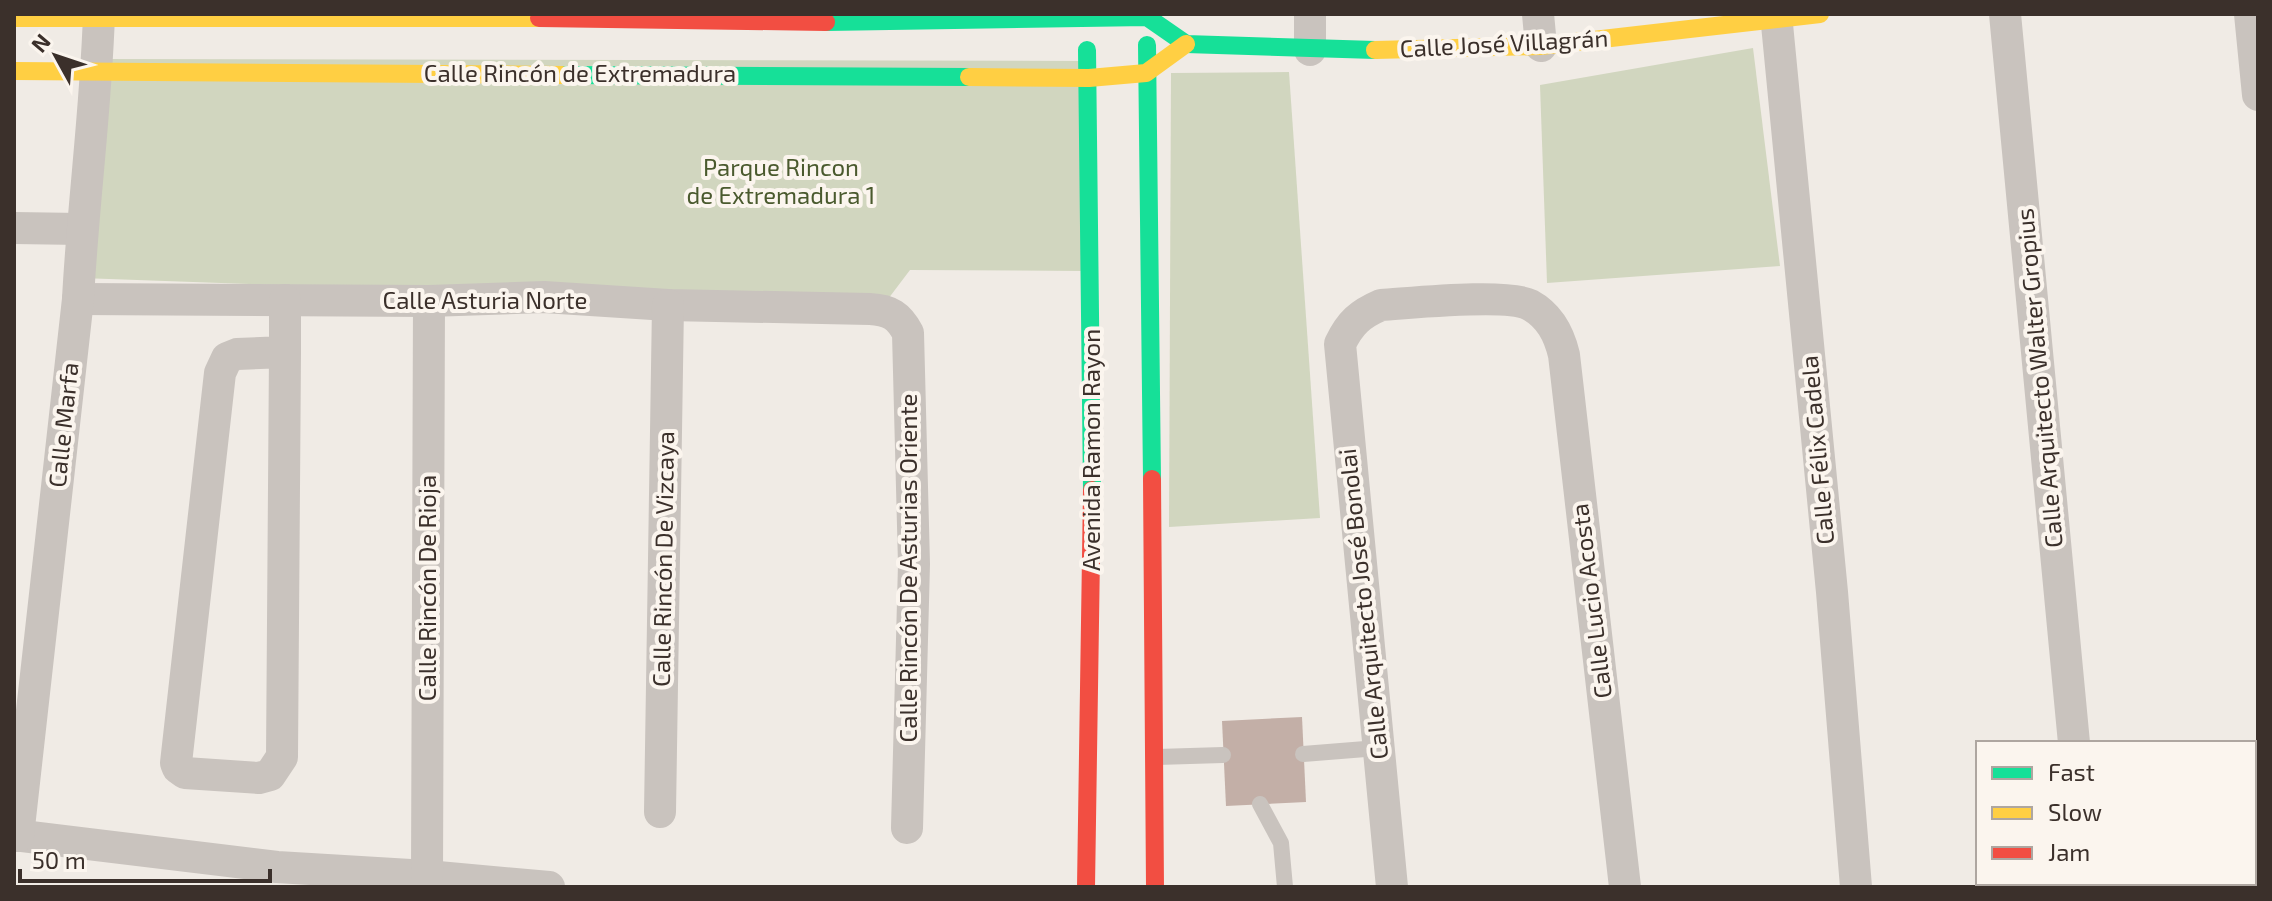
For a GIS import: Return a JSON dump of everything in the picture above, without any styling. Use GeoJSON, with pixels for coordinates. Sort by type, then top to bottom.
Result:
{"type":"FeatureCollection","features":[{"type":"Feature","properties":{"kind":"street"},"geometry":{"type":"LineString","coordinates":[[1310,14],[1310,50]]}},
{"type":"Feature","properties":{"kind":"street"},"geometry":{"type":"LineString","coordinates":[[1538,14],[1541,46]]}},
{"type":"Feature","properties":{"kind":"street","name":"Calle José Villagrán"},"geometry":{"type":"LineString","coordinates":[[1186,44],[1396,51],[1541,46],[1820,14]]}},
{"type":"Feature","properties":{"kind":"street","name":"Calle Arquitecto Walter Gropius"},"geometry":{"type":"LineString","coordinates":[[2005,14],[2074,741]]}},
{"type":"Feature","properties":{"kind":"street"},"geometry":{"type":"LineString","coordinates":[[2250,14],[2258,95]]}},
{"type":"Feature","properties":{"kind":"street"},"geometry":{"type":"LineString","coordinates":[[14,18],[602,16],[848,22],[1147,16],[1186,44],[1146,73]]}},
{"type":"Feature","properties":{"kind":"street","name":"Avenida Ramon Rayon"},"geometry":{"type":"LineString","coordinates":[[1085,16],[1089,78],[1093,453],[1086,887]]}},
{"type":"Feature","properties":{"kind":"street"},"geometry":{"type":"LineString","coordinates":[[1147,16],[1155,887]]}},
{"type":"Feature","properties":{"kind":"street","name":"Calle Marfa"},"geometry":{"type":"LineString","coordinates":[[16,836],[78,299],[99,17]]}},
{"type":"Feature","properties":{"kind":"street","name":"Calle Félix Cadela"},"geometry":{"type":"LineString","coordinates":[[1777,17],[1832,592],[1856,887]]}},
{"type":"Feature","properties":{"kind":"street","name":"Calle Rincón de Extremadura"},"geometry":{"type":"LineString","coordinates":[[14,71],[1089,78],[1146,73]]}},
{"type":"Feature","properties":{"kind":"street"},"geometry":{"type":"LineString","coordinates":[[14,228],[81,229]]}},
{"type":"Feature","properties":{"kind":"street","name":"Calle Asturia Norte"},"geometry":{"type":"LineString","coordinates":[[78,299],[429,301],[544,297],[668,305],[870,309],[892,313]]}},
{"type":"Feature","properties":{"kind":"street","name":"Calle Lucio Acosta"},"geometry":{"type":"LineString","coordinates":[[1350,324],[1363,312],[1381,305],[1509,299],[1530,305],[1547,319],[1558,334],[1564,355],[1625,887]]}},
{"type":"Feature","properties":{"kind":"street"},"geometry":{"type":"LineString","coordinates":[[285,300],[285,352],[282,757],[270,775],[259,778],[185,773],[176,763],[220,373],[227,358],[237,354],[285,352]]}},
{"type":"Feature","properties":{"kind":"street","name":"Calle Rincón De Rioja"},"geometry":{"type":"LineString","coordinates":[[427,876],[429,301]]}},
{"type":"Feature","properties":{"kind":"street","name":"Calle Rincón De Vizcaya"},"geometry":{"type":"LineString","coordinates":[[660,812],[668,305]]}},
{"type":"Feature","properties":{"kind":"street","name":"Calle Rincón De Asturias Oriente"},"geometry":{"type":"LineString","coordinates":[[892,313],[901,320],[908,333],[914,564],[907,828]]}},
{"type":"Feature","properties":{"kind":"street","name":"Calle Arquitecto José Bonolai"},"geometry":{"type":"LineString","coordinates":[[1350,324],[1340,344],[1392,887]]}},
{"type":"Feature","properties":{"kind":"street"},"geometry":{"type":"LineString","coordinates":[[16,836],[277,867],[549,887]]}},
{"type":"Feature","properties":{"kind":"lane"},"geometry":{"type":"LineString","coordinates":[[1303,754],[1378,748]]}},
{"type":"Feature","properties":{"kind":"lane"},"geometry":{"type":"LineString","coordinates":[[1155,757],[1223,755]]}},
{"type":"Feature","properties":{"kind":"lane"},"geometry":{"type":"LineString","coordinates":[[1260,804],[1281,843],[1285,887]]}},
{"type":"Feature","properties":{"kind":"green space"},"geometry":{"type":"Polygon","coordinates":[[[1753,48],[1780,266],[1547,283],[1540,85],[1753,48]]]}},
{"type":"Feature","properties":{"kind":"green space","name":"Parque Rincon de Extremadura 1"},"geometry":{"type":"Polygon","coordinates":[[[95,59],[1089,61],[1084,271],[910,270],[882,307],[81,278],[95,59]]]}},
{"type":"Feature","properties":{"kind":"green space"},"geometry":{"type":"Polygon","coordinates":[[[1289,72],[1320,518],[1169,527],[1171,73],[1289,72]]]}},
{"type":"Feature","properties":{"kind":"building"},"geometry":{"type":"Polygon","coordinates":[[[1302,717],[1306,802],[1226,806],[1222,721],[1302,717]]]}},
{"type":"Feature","properties":{"kind":"traffic: fast"},"geometry":{"type":"LineString","coordinates":[[826,22],[1147,17],[1186,44],[1375,50]]}},
{"type":"Feature","properties":{"kind":"traffic: fast"},"geometry":{"type":"LineString","coordinates":[[1147,45],[1152,479]]}},
{"type":"Feature","properties":{"kind":"traffic: fast"},"geometry":{"type":"LineString","coordinates":[[1087,50],[1092,490]]}},
{"type":"Feature","properties":{"kind":"traffic: fast"},"geometry":{"type":"LineString","coordinates":[[562,75],[969,77]]}},
{"type":"Feature","properties":{"kind":"traffic: slow"},"geometry":{"type":"LineString","coordinates":[[1375,50],[1541,46],[1820,14]]}},
{"type":"Feature","properties":{"kind":"traffic: slow"},"geometry":{"type":"LineString","coordinates":[[14,18],[539,18]]}},
{"type":"Feature","properties":{"kind":"traffic: slow"},"geometry":{"type":"LineString","coordinates":[[969,77],[1089,78],[1146,73],[1186,44]]}},
{"type":"Feature","properties":{"kind":"traffic: slow"},"geometry":{"type":"LineString","coordinates":[[14,71],[562,75]]}},
{"type":"Feature","properties":{"kind":"traffic: jam"},"geometry":{"type":"LineString","coordinates":[[539,18],[826,22]]}},
{"type":"Feature","properties":{"kind":"traffic: jam"},"geometry":{"type":"LineString","coordinates":[[1152,479],[1155,887]]}},
{"type":"Feature","properties":{"kind":"traffic: jam"},"geometry":{"type":"LineString","coordinates":[[1086,887],[1092,490]]}}]}
